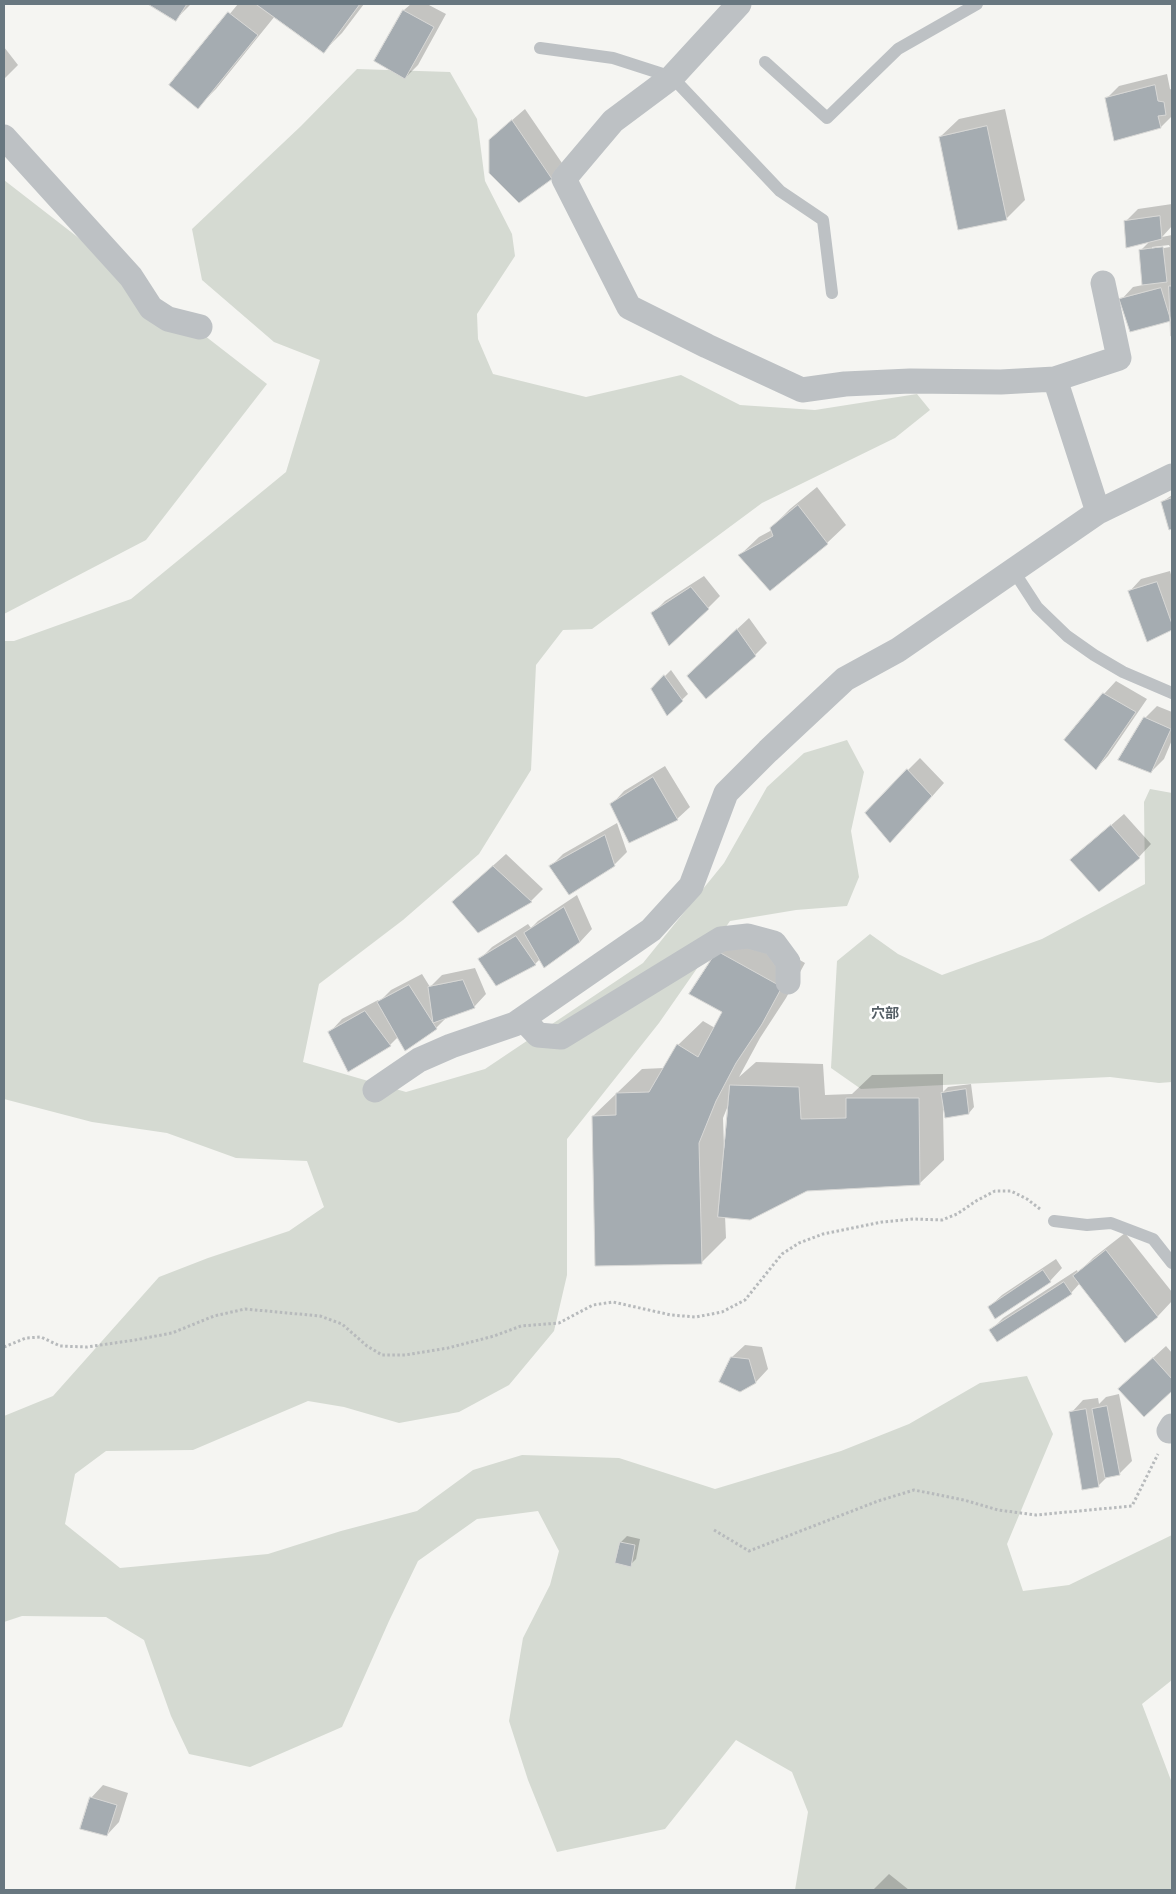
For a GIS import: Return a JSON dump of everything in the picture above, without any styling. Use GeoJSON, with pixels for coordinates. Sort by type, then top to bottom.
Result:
{"type":"FeatureCollection","features":[{"type":"Feature","properties":{"kind":"street"},"geometry":{"type":"LineString","coordinates":[[739,4],[672,77],[613,121],[564,179],[629,306],[707,346],[802,390],[845,384],[910,381],[1001,382],[1055,379],[1119,358],[1103,284]]}},
{"type":"Feature","properties":{"kind":"street"},"geometry":{"type":"LineString","coordinates":[[4,137],[131,277],[151,308],[168,320],[200,328]]}},
{"type":"Feature","properties":{"kind":"street"},"geometry":{"type":"LineString","coordinates":[[1055,379],[1098,512]]}},
{"type":"Feature","properties":{"kind":"street"},"geometry":{"type":"LineString","coordinates":[[375,1090],[418,1060],[450,1046],[515,1024],[651,930],[691,886],[726,793],[845,679],[898,650],[1098,512],[1172,476]]}},
{"type":"Feature","properties":{"kind":"street"},"geometry":{"type":"LineString","coordinates":[[523,1019],[538,1035],[561,1037],[722,939],[748,936],[774,944],[788,962],[788,982]]}},
{"type":"Feature","properties":{"kind":"lane"},"geometry":{"type":"LineString","coordinates":[[765,62],[827,118],[898,49],[977,4]]}},
{"type":"Feature","properties":{"kind":"lane"},"geometry":{"type":"LineString","coordinates":[[540,48],[613,58],[672,77],[780,192],[823,220],[832,293]]}},
{"type":"Feature","properties":{"kind":"lane"},"geometry":{"type":"LineString","coordinates":[[1013,570],[1037,607],[1068,636],[1094,656],[1123,672],[1172,693]]}},
{"type":"Feature","properties":{"kind":"lane"},"geometry":{"type":"LineString","coordinates":[[1054,1221],[1088,1225],[1111,1223],[1152,1239],[1172,1263]]}},
{"type":"Feature","properties":{"kind":"path"},"geometry":{"type":"LineString","coordinates":[[4,1347],[26,1338],[41,1338],[60,1346],[87,1347],[135,1340],[172,1333],[214,1316],[245,1309],[320,1316],[342,1324],[367,1346],[382,1355],[405,1355],[448,1348],[494,1336],[521,1326],[559,1323],[593,1305],[613,1302],[671,1315],[696,1317],[722,1312],[745,1300],[782,1254],[800,1243],[823,1234],[882,1222],[913,1219],[942,1220],[957,1214],[976,1201],[995,1192],[1011,1191],[1027,1199],[1054,1221]]}},
{"type":"Feature","properties":{"kind":"path"},"geometry":{"type":"LineString","coordinates":[[714,1530],[749,1551],[878,1501],[914,1490],[964,1500],[998,1510],[1036,1516],[1132,1506],[1170,1428]]}},
{"type":"Feature","properties":{"kind":"shaded area"},"geometry":{"type":"Polygon","coordinates":[[[357,69],[450,72],[477,119],[485,181],[512,234],[515,256],[477,314],[478,339],[493,374],[586,397],[681,375],[740,405],[815,410],[917,394],[930,410],[895,438],[762,503],[592,629],[563,630],[536,665],[531,770],[479,854],[403,920],[319,984],[303,1062],[406,1092],[485,1069],[643,963],[724,863],[767,787],[804,753],[847,740],[864,772],[851,831],[859,877],[847,906],[796,910],[730,921],[659,1023],[567,1139],[567,1275],[554,1331],[509,1385],[459,1412],[399,1423],[344,1407],[308,1401],[193,1450],[106,1451],[75,1474],[65,1524],[120,1568],[268,1554],[341,1531],[417,1511],[473,1470],[522,1455],[619,1458],[715,1489],[841,1451],[909,1424],[980,1383],[1027,1376],[1053,1434],[1007,1544],[1023,1591],[1069,1585],[1172,1535],[1172,1680],[1142,1704],[1172,1783],[1172,1890],[795,1890],[808,1812],[792,1772],[736,1740],[665,1829],[557,1852],[528,1780],[509,1721],[523,1638],[550,1585],[559,1551],[538,1511],[477,1519],[418,1561],[342,1727],[250,1767],[189,1754],[171,1716],[144,1640],[106,1617],[22,1616],[4,1622],[4,1416],[53,1396],[159,1277],[208,1258],[289,1231],[324,1207],[307,1161],[236,1158],[167,1133],[92,1122],[4,1099],[4,641],[14,641],[131,599],[286,472],[320,360],[274,342],[202,280],[192,229],[301,126],[357,69]]]}},
{"type":"Feature","properties":{"kind":"shaded area"},"geometry":{"type":"Polygon","coordinates":[[[4,180],[267,384],[146,540],[4,614],[4,180]]]}},
{"type":"Feature","properties":{"kind":"shaded area"},"geometry":{"type":"Polygon","coordinates":[[[1150,789],[1172,793],[1172,1082],[1159,1083],[1110,1077],[861,1089],[831,1068],[837,961],[870,934],[898,954],[942,975],[1042,939],[1145,884],[1144,802],[1150,789]]]}},
{"type":"Feature","properties":{"kind":"building"},"geometry":{"type":"Polygon","coordinates":[[[148,4],[187,4],[176,21],[148,4]]]}},
{"type":"Feature","properties":{"kind":"building"},"geometry":{"type":"Polygon","coordinates":[[[256,4],[360,4],[324,53],[256,4]]]}},
{"type":"Feature","properties":{"kind":"building"},"geometry":{"type":"Polygon","coordinates":[[[403,10],[434,27],[405,79],[374,61],[403,10]]]}},
{"type":"Feature","properties":{"kind":"building"},"geometry":{"type":"Polygon","coordinates":[[[228,12],[258,35],[198,109],[169,85],[228,12]]]}},
{"type":"Feature","properties":{"kind":"building"},"geometry":{"type":"Polygon","coordinates":[[[1155,85],[1158,101],[1164,102],[1166,115],[1158,116],[1161,128],[1114,141],[1105,98],[1155,85]]]}},
{"type":"Feature","properties":{"kind":"building"},"geometry":{"type":"Polygon","coordinates":[[[512,120],[552,179],[519,203],[489,173],[489,140],[512,120]]]}},
{"type":"Feature","properties":{"kind":"building"},"geometry":{"type":"Polygon","coordinates":[[[987,126],[1007,220],[958,230],[939,137],[987,126]]]}},
{"type":"Feature","properties":{"kind":"building"},"geometry":{"type":"Polygon","coordinates":[[[1160,216],[1162,239],[1126,248],[1124,221],[1160,216]]]}},
{"type":"Feature","properties":{"kind":"building"},"geometry":{"type":"Polygon","coordinates":[[[1163,247],[1167,282],[1142,285],[1139,250],[1163,247]]]}},
{"type":"Feature","properties":{"kind":"building"},"geometry":{"type":"Polygon","coordinates":[[[1169,286],[1172,286],[1172,336],[1171,336],[1169,286]]]}},
{"type":"Feature","properties":{"kind":"building"},"geometry":{"type":"Polygon","coordinates":[[[1161,288],[1171,321],[1130,332],[1119,299],[1161,288]]]}},
{"type":"Feature","properties":{"kind":"building"},"geometry":{"type":"Polygon","coordinates":[[[1172,498],[1172,529],[1169,530],[1161,502],[1172,498]]]}},
{"type":"Feature","properties":{"kind":"building"},"geometry":{"type":"Polygon","coordinates":[[[798,505],[828,544],[770,591],[738,555],[773,536],[770,528],[798,505]]]}},
{"type":"Feature","properties":{"kind":"building"},"geometry":{"type":"Polygon","coordinates":[[[1157,582],[1172,624],[1172,630],[1147,642],[1128,591],[1157,582]]]}},
{"type":"Feature","properties":{"kind":"building"},"geometry":{"type":"Polygon","coordinates":[[[691,587],[709,609],[669,646],[651,613],[691,587]]]}},
{"type":"Feature","properties":{"kind":"building"},"geometry":{"type":"Polygon","coordinates":[[[737,629],[756,656],[706,699],[687,676],[737,629]]]}},
{"type":"Feature","properties":{"kind":"building"},"geometry":{"type":"Polygon","coordinates":[[[664,675],[683,701],[667,716],[651,689],[664,675]]]}},
{"type":"Feature","properties":{"kind":"building"},"geometry":{"type":"Polygon","coordinates":[[[1103,693],[1136,712],[1096,770],[1064,740],[1103,693]]]}},
{"type":"Feature","properties":{"kind":"building"},"geometry":{"type":"Polygon","coordinates":[[[1144,717],[1171,729],[1151,773],[1118,760],[1144,717]]]}},
{"type":"Feature","properties":{"kind":"building"},"geometry":{"type":"Polygon","coordinates":[[[907,769],[932,796],[890,843],[865,813],[907,769]]]}},
{"type":"Feature","properties":{"kind":"building"},"geometry":{"type":"Polygon","coordinates":[[[653,777],[678,820],[629,843],[610,804],[653,777]]]}},
{"type":"Feature","properties":{"kind":"building"},"geometry":{"type":"Polygon","coordinates":[[[1111,825],[1140,858],[1099,892],[1070,860],[1111,825]]]}},
{"type":"Feature","properties":{"kind":"building"},"geometry":{"type":"Polygon","coordinates":[[[605,835],[615,866],[569,895],[549,866],[605,835]]]}},
{"type":"Feature","properties":{"kind":"building"},"geometry":{"type":"Polygon","coordinates":[[[493,866],[532,902],[478,933],[452,902],[493,866]]]}},
{"type":"Feature","properties":{"kind":"building"},"geometry":{"type":"Polygon","coordinates":[[[564,907],[580,942],[544,968],[524,933],[564,907]]]}},
{"type":"Feature","properties":{"kind":"building"},"geometry":{"type":"Polygon","coordinates":[[[516,936],[536,965],[496,986],[478,959],[516,936]]]}},
{"type":"Feature","properties":{"kind":"building"},"geometry":{"type":"Polygon","coordinates":[[[717,951],[782,987],[762,1024],[736,1063],[716,1101],[699,1143],[702,1264],[595,1266],[592,1116],[616,1115],[616,1093],[649,1092],[677,1044],[698,1057],[722,1012],[689,994],[717,951]]]}},
{"type":"Feature","properties":{"kind":"building"},"geometry":{"type":"Polygon","coordinates":[[[463,980],[475,1008],[433,1023],[428,987],[463,980]]]}},
{"type":"Feature","properties":{"kind":"building"},"geometry":{"type":"Polygon","coordinates":[[[409,985],[437,1029],[405,1051],[377,1002],[409,985]]]}},
{"type":"Feature","properties":{"kind":"building"},"geometry":{"type":"Polygon","coordinates":[[[365,1011],[391,1046],[348,1072],[328,1032],[365,1011]]]}},
{"type":"Feature","properties":{"kind":"building"},"geometry":{"type":"Polygon","coordinates":[[[730,1085],[799,1087],[801,1119],[846,1118],[846,1098],[919,1098],[920,1185],[807,1191],[750,1220],[718,1217],[730,1085]]]}},
{"type":"Feature","properties":{"kind":"building"},"geometry":{"type":"Polygon","coordinates":[[[966,1089],[969,1114],[945,1118],[941,1093],[966,1089]]]}},
{"type":"Feature","properties":{"kind":"building"},"geometry":{"type":"Polygon","coordinates":[[[1106,1250],[1158,1317],[1125,1343],[1073,1276],[1106,1250]]]}},
{"type":"Feature","properties":{"kind":"building"},"geometry":{"type":"Polygon","coordinates":[[[1043,1270],[1051,1282],[995,1319],[988,1307],[1043,1270]]]}},
{"type":"Feature","properties":{"kind":"building"},"geometry":{"type":"Polygon","coordinates":[[[1064,1282],[1072,1294],[997,1342],[989,1330],[1064,1282]]]}},
{"type":"Feature","properties":{"kind":"building"},"geometry":{"type":"Polygon","coordinates":[[[731,1357],[749,1359],[756,1383],[740,1392],[719,1382],[731,1357]]]}},
{"type":"Feature","properties":{"kind":"building"},"geometry":{"type":"Polygon","coordinates":[[[1153,1358],[1172,1379],[1172,1391],[1144,1417],[1118,1389],[1153,1358]]]}},
{"type":"Feature","properties":{"kind":"building"},"geometry":{"type":"Polygon","coordinates":[[[1107,1406],[1120,1475],[1105,1478],[1092,1409],[1107,1406]]]}},
{"type":"Feature","properties":{"kind":"building"},"geometry":{"type":"Polygon","coordinates":[[[1086,1409],[1099,1487],[1082,1490],[1069,1412],[1086,1409]]]}},
{"type":"Feature","properties":{"kind":"building"},"geometry":{"type":"Polygon","coordinates":[[[620,1542],[635,1545],[631,1567],[615,1563],[620,1542]]]}},
{"type":"Feature","properties":{"kind":"building"},"geometry":{"type":"Polygon","coordinates":[[[90,1797],[117,1805],[107,1836],[80,1829],[90,1797]]]}},
{"type":"Feature","properties":{"kind":"district","name":"穴部"},"geometry":{"type":"Point","coordinates":[885,1014]}}]}
